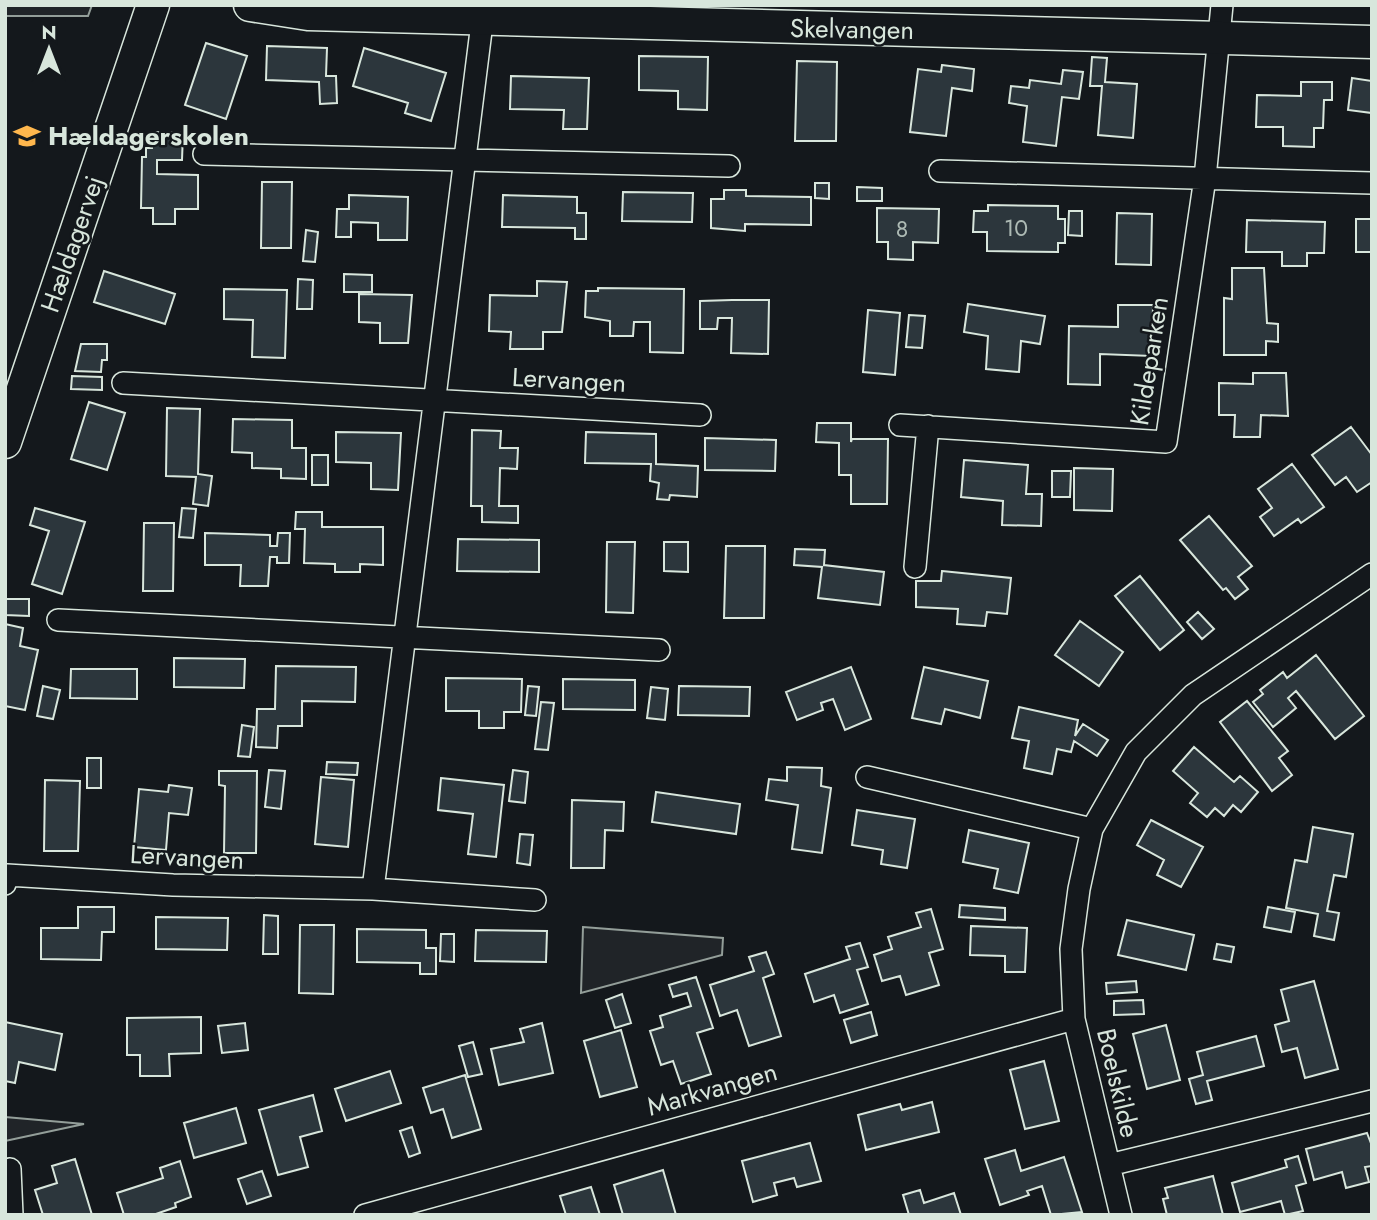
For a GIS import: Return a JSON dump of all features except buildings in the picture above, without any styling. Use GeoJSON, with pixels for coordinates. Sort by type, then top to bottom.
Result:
{"type":"FeatureCollection","features":[{"type":"Feature","properties":{"kind":"street","name":"Hældagervej"},"geometry":{"type":"LineString","coordinates":[[5,442],[153,5]]}},
{"type":"Feature","properties":{"kind":"street","name":"Skelvangen"},"geometry":{"type":"LineString","coordinates":[[250,5],[308,15],[484,12],[1372,42]]}},
{"type":"Feature","properties":{"kind":"street","name":"Kildeparken"},"geometry":{"type":"LineString","coordinates":[[900,425],[1166,442],[1205,178],[1221,38],[1222,5]]}},
{"type":"Feature","properties":{"kind":"street"},"geometry":{"type":"LineString","coordinates":[[373,890],[484,12]]}},
{"type":"Feature","properties":{"kind":"street"},"geometry":{"type":"LineString","coordinates":[[204,154],[729,166]]}},
{"type":"Feature","properties":{"kind":"street"},"geometry":{"type":"LineString","coordinates":[[940,171],[1372,183]]}},
{"type":"Feature","properties":{"kind":"street","name":"Lervangen"},"geometry":{"type":"LineString","coordinates":[[123,383],[700,415]]}},
{"type":"Feature","properties":{"kind":"street"},"geometry":{"type":"LineString","coordinates":[[915,568],[928,426]]}},
{"type":"Feature","properties":{"kind":"street","name":"Boelskilde"},"geometry":{"type":"LineString","coordinates":[[1372,574],[1194,695],[1136,752],[1092,829],[1079,889],[1071,948],[1074,1018],[1109,1165],[1372,1101]]}},
{"type":"Feature","properties":{"kind":"street"},"geometry":{"type":"LineString","coordinates":[[58,620],[659,650]]}},
{"type":"Feature","properties":{"kind":"street"},"geometry":{"type":"LineString","coordinates":[[867,777],[1092,829]]}},
{"type":"Feature","properties":{"kind":"street","name":"Lervangen"},"geometry":{"type":"LineString","coordinates":[[5,884],[7,874],[257,889],[373,890],[535,900]]}},
{"type":"Feature","properties":{"kind":"street","name":"Markvangen"},"geometry":{"type":"LineString","coordinates":[[365,1215],[1074,1018]]}},
{"type":"Feature","properties":{"kind":"street"},"geometry":{"type":"LineString","coordinates":[[1109,1165],[1121,1215]]}},
{"type":"Feature","properties":{"kind":"street"},"geometry":{"type":"LineString","coordinates":[[10,1169],[12,1215]]}},
{"type":"Feature","properties":{"kind":"shaded area"},"geometry":{"type":"Polygon","coordinates":[[[5,5],[92,5],[88,16],[5,16],[5,5]]]}},
{"type":"Feature","properties":{"kind":"shaded area"},"geometry":{"type":"Polygon","coordinates":[[[583,927],[723,938],[722,955],[581,993],[583,927]]]}},
{"type":"Feature","properties":{"kind":"shaded area"},"geometry":{"type":"Polygon","coordinates":[[[5,1117],[84,1124],[5,1141],[5,1117]]]}},
{"type":"Feature","properties":{"kind":"place","name":"Hældagerskolen"},"geometry":{"type":"Point","coordinates":[27,136]}}]}
